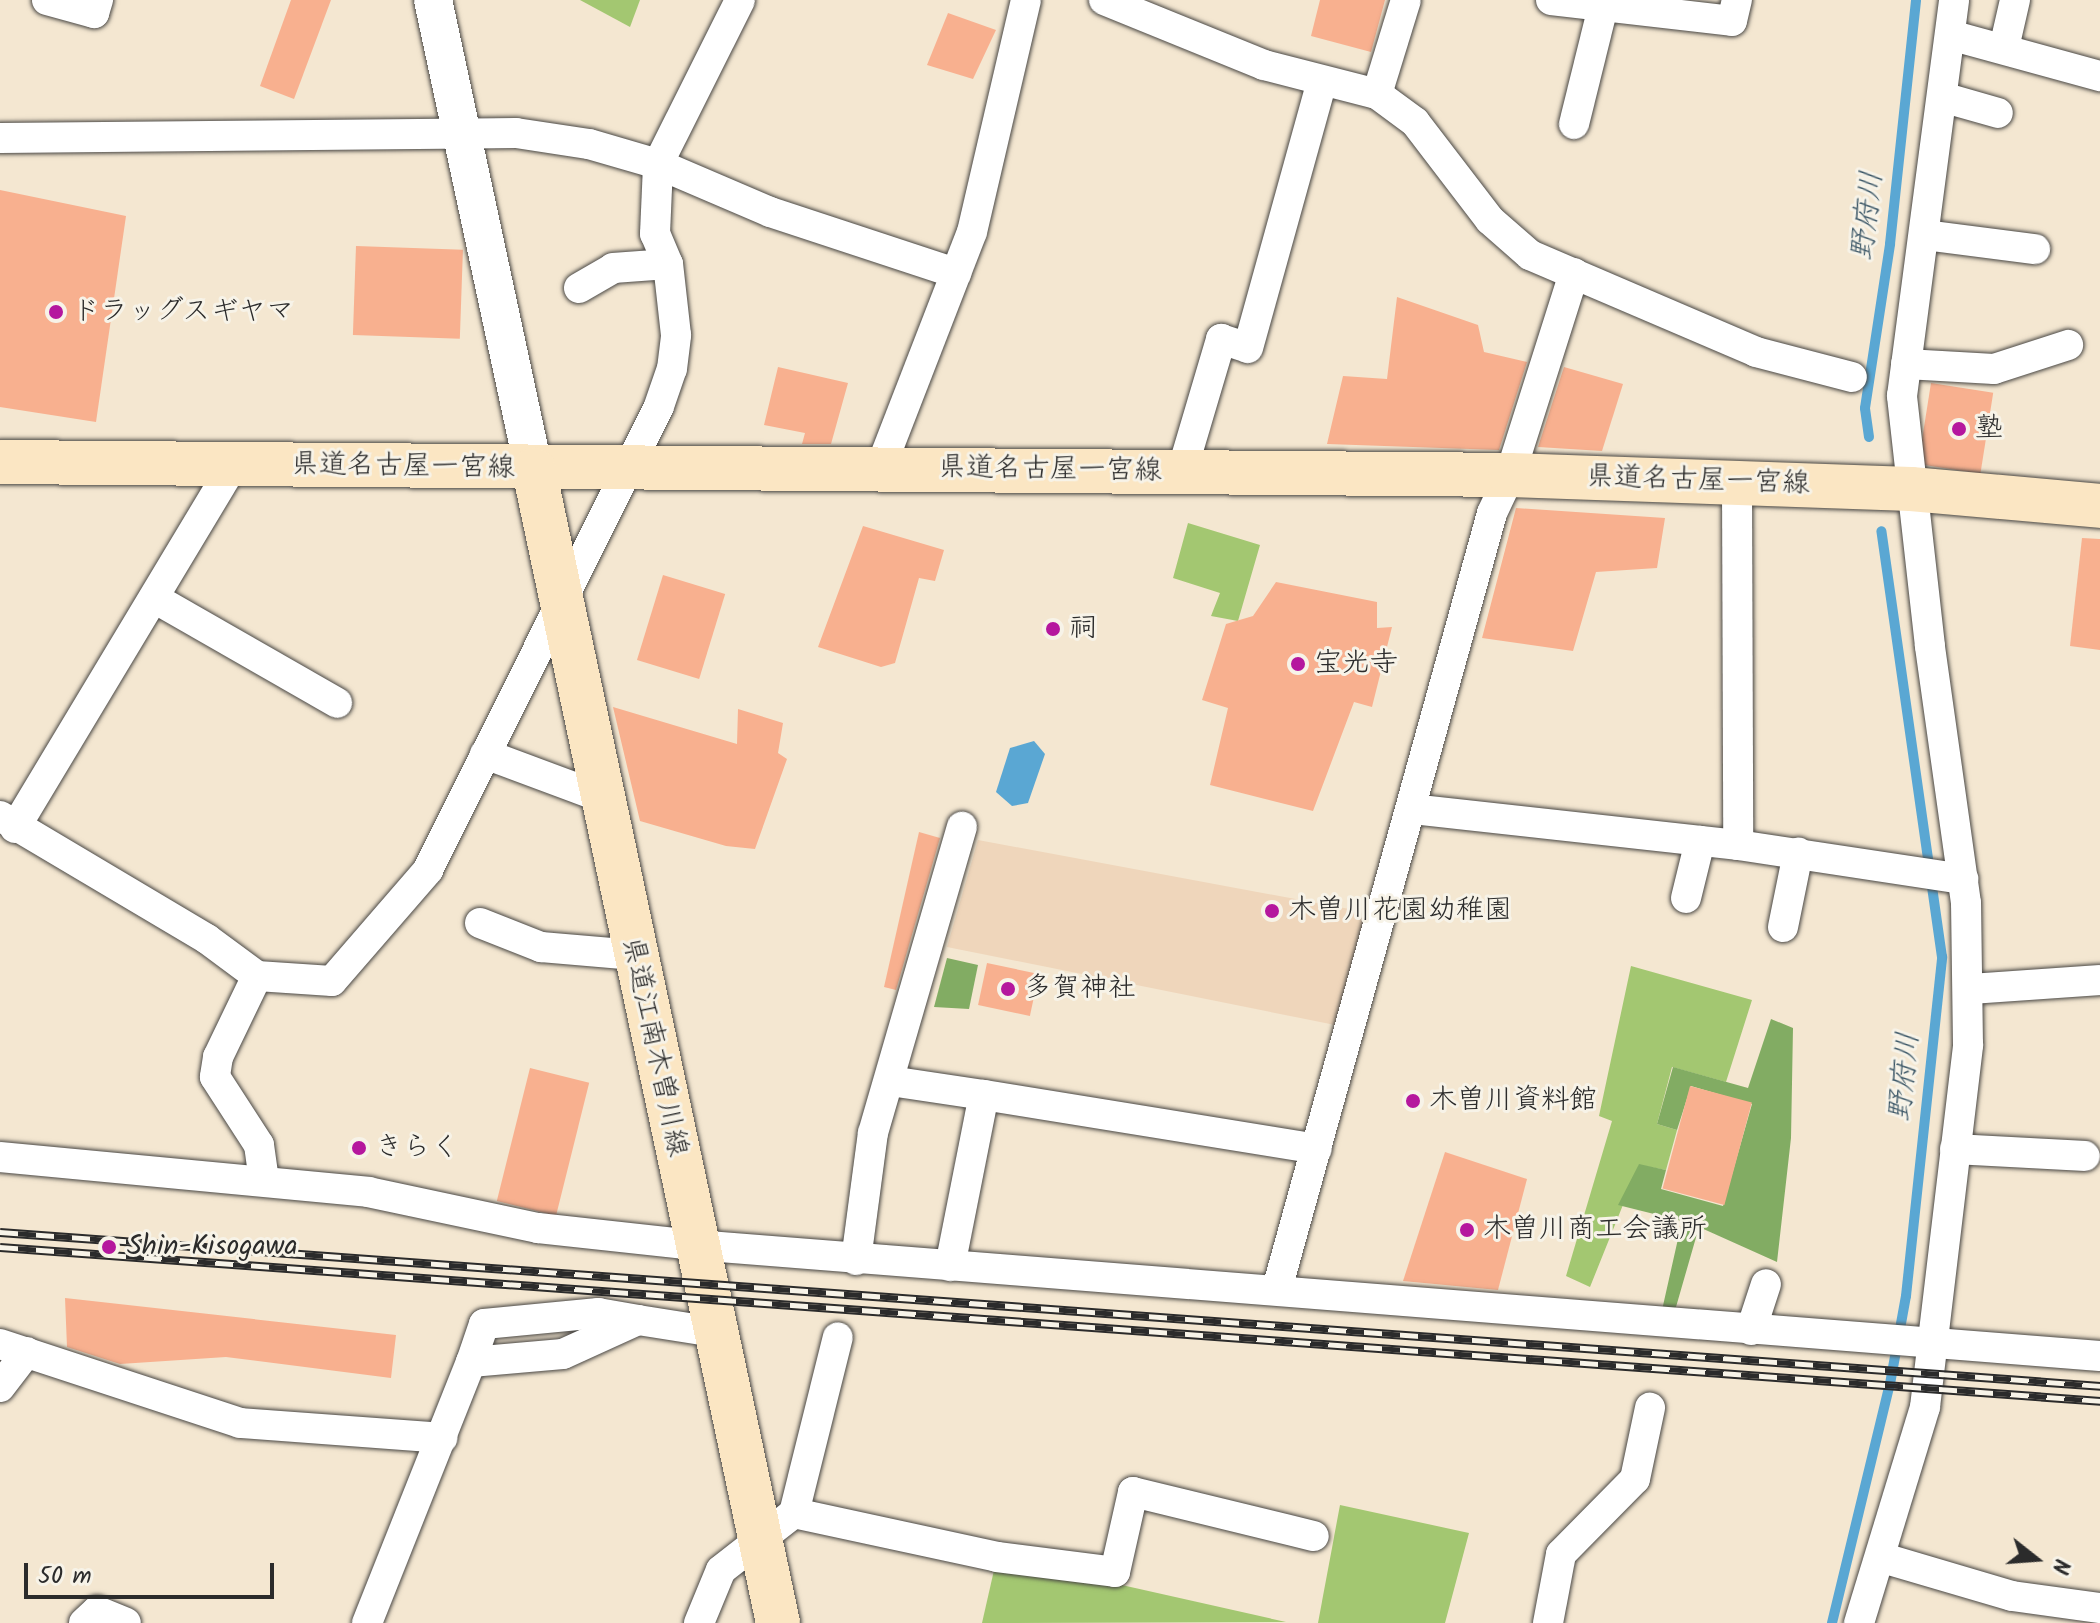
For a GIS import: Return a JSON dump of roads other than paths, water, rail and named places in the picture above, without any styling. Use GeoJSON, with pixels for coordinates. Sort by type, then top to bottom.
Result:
{"type":"FeatureCollection","features":[{"type":"Feature","properties":{"kind":"main road","name":"県道名古屋一宮線"},"geometry":{"type":"LineString","coordinates":[[0,462],[235,462],[534,470],[626,465],[1510,475],[1911,489],[2100,506]]}},
{"type":"Feature","properties":{"kind":"main road","name":"県道江南木曽川線"},"geometry":{"type":"LineString","coordinates":[[534,470],[606,799],[695,1245],[778,1623]]}},
{"type":"Feature","properties":{"kind":"street"},"geometry":{"type":"LineString","coordinates":[[47,0],[94,13],[98,0]]}},
{"type":"Feature","properties":{"kind":"street"},"geometry":{"type":"LineString","coordinates":[[433,0],[534,470]]}},
{"type":"Feature","properties":{"kind":"street"},"geometry":{"type":"LineString","coordinates":[[235,462],[154,598],[8,822],[207,939],[257,976],[332,981],[428,870],[672,369],[676,335],[668,264],[655,234],[658,164],[740,0]]}},
{"type":"Feature","properties":{"kind":"street"},"geometry":{"type":"LineString","coordinates":[[880,469],[972,232],[1026,0]]}},
{"type":"Feature","properties":{"kind":"street"},"geometry":{"type":"LineString","coordinates":[[1104,0],[1264,65],[1377,94],[1415,122],[1490,220],[1530,255],[1756,352],[1852,377]]}},
{"type":"Feature","properties":{"kind":"street"},"geometry":{"type":"LineString","coordinates":[[1377,94],[1406,0]]}},
{"type":"Feature","properties":{"kind":"street"},"geometry":{"type":"LineString","coordinates":[[1551,0],[1732,21],[1737,0]]}},
{"type":"Feature","properties":{"kind":"street"},"geometry":{"type":"LineString","coordinates":[[1859,1623],[1883,1558],[1925,1407],[1929,1346],[1955,1149],[1971,989],[1902,396],[1954,0]]}},
{"type":"Feature","properties":{"kind":"street"},"geometry":{"type":"LineString","coordinates":[[2004,48],[2015,0]]}},
{"type":"Feature","properties":{"kind":"street"},"geometry":{"type":"LineString","coordinates":[[1574,124],[1603,7]]}},
{"type":"Feature","properties":{"kind":"street"},"geometry":{"type":"LineString","coordinates":[[1950,35],[2100,76]]}},
{"type":"Feature","properties":{"kind":"street"},"geometry":{"type":"LineString","coordinates":[[1182,471],[1221,339],[1248,348],[1322,81]]}},
{"type":"Feature","properties":{"kind":"street"},"geometry":{"type":"LineString","coordinates":[[1942,97],[1998,113]]}},
{"type":"Feature","properties":{"kind":"street"},"geometry":{"type":"LineString","coordinates":[[0,138],[462,131],[589,144],[658,164],[770,212],[956,273]]}},
{"type":"Feature","properties":{"kind":"street"},"geometry":{"type":"LineString","coordinates":[[1925,235],[2035,249]]}},
{"type":"Feature","properties":{"kind":"street"},"geometry":{"type":"LineString","coordinates":[[579,288],[613,268],[668,264]]}},
{"type":"Feature","properties":{"kind":"street"},"geometry":{"type":"LineString","coordinates":[[1277,1289],[1492,513],[1510,475],[1574,273]]}},
{"type":"Feature","properties":{"kind":"street"},"geometry":{"type":"LineString","coordinates":[[1906,364],[1994,369],[2068,345]]}},
{"type":"Feature","properties":{"kind":"street"},"geometry":{"type":"LineString","coordinates":[[1737,483],[1738,845]]}},
{"type":"Feature","properties":{"kind":"street"},"geometry":{"type":"LineString","coordinates":[[154,598],[337,703]]}},
{"type":"Feature","properties":{"kind":"street"},"geometry":{"type":"LineString","coordinates":[[485,754],[606,799]]}},
{"type":"Feature","properties":{"kind":"street"},"geometry":{"type":"LineString","coordinates":[[1412,809],[1738,845],[1915,869],[1958,878]]}},
{"type":"Feature","properties":{"kind":"street"},"geometry":{"type":"LineString","coordinates":[[856,1260],[873,1133],[962,827]]}},
{"type":"Feature","properties":{"kind":"street"},"geometry":{"type":"LineString","coordinates":[[1686,898],[1700,841]]}},
{"type":"Feature","properties":{"kind":"street"},"geometry":{"type":"LineString","coordinates":[[1783,927],[1798,853]]}},
{"type":"Feature","properties":{"kind":"street"},"geometry":{"type":"LineString","coordinates":[[480,923],[541,947],[635,955]]}},
{"type":"Feature","properties":{"kind":"street"},"geometry":{"type":"LineString","coordinates":[[257,976],[218,1057],[215,1077],[259,1145],[264,1180]]}},
{"type":"Feature","properties":{"kind":"street"},"geometry":{"type":"LineString","coordinates":[[1971,989],[2100,980]]}},
{"type":"Feature","properties":{"kind":"street"},"geometry":{"type":"LineString","coordinates":[[890,1081],[1317,1149]]}},
{"type":"Feature","properties":{"kind":"street"},"geometry":{"type":"LineString","coordinates":[[950,1266],[984,1095]]}},
{"type":"Feature","properties":{"kind":"street"},"geometry":{"type":"LineString","coordinates":[[1955,1149],[2085,1156]]}},
{"type":"Feature","properties":{"kind":"street"},"geometry":{"type":"LineString","coordinates":[[0,1157],[368,1192],[538,1228],[695,1245],[856,1260],[1277,1289],[1751,1330],[1877,1337],[1929,1346],[2100,1356]]}},
{"type":"Feature","properties":{"kind":"street"},"geometry":{"type":"LineString","coordinates":[[1751,1330],[1766,1284]]}},
{"type":"Feature","properties":{"kind":"street"},"geometry":{"type":"LineString","coordinates":[[367,1623],[442,1438],[484,1324],[598,1313],[714,1332]]}},
{"type":"Feature","properties":{"kind":"street"},"geometry":{"type":"LineString","coordinates":[[569,1316],[577,1348]]}},
{"type":"Feature","properties":{"kind":"street"},"geometry":{"type":"LineString","coordinates":[[471,1362],[577,1348],[638,1320]]}},
{"type":"Feature","properties":{"kind":"street"},"geometry":{"type":"LineString","coordinates":[[699,1623],[721,1570],[794,1513],[838,1337]]}},
{"type":"Feature","properties":{"kind":"street"},"geometry":{"type":"LineString","coordinates":[[0,1387],[14,1348],[240,1423],[442,1438]]}},
{"type":"Feature","properties":{"kind":"street"},"geometry":{"type":"LineString","coordinates":[[1548,1623],[1561,1554],[1635,1479],[1650,1408]]}},
{"type":"Feature","properties":{"kind":"street"},"geometry":{"type":"LineString","coordinates":[[794,1513],[997,1557],[1115,1572],[1133,1492],[1314,1536]]}},
{"type":"Feature","properties":{"kind":"street"},"geometry":{"type":"LineString","coordinates":[[1883,1558],[2008,1610],[2100,1608]]}},
{"type":"Feature","properties":{"kind":"street"},"geometry":{"type":"LineString","coordinates":[[84,1623],[97,1611],[126,1623]]}},
{"type":"Feature","properties":{"kind":"water"},"geometry":{"type":"Polygon","coordinates":[[[1034,741],[1045,754],[1028,803],[1012,806],[996,792],[1010,748],[1034,741]]]}},
{"type":"Feature","properties":{"kind":"waterway","name":"野府川"},"geometry":{"type":"LineString","coordinates":[[1869,437],[1865,408],[1890,244],[1916,0]]}},
{"type":"Feature","properties":{"kind":"waterway","name":"野府川"},"geometry":{"type":"LineString","coordinates":[[1832,1623],[1890,1384],[1906,1296],[1942,957],[1881,531]]}},
{"type":"Feature","properties":{"kind":"railway"},"geometry":{"type":"LineString","coordinates":[[0,1232],[2100,1386]]}},
{"type":"Feature","properties":{"kind":"railway"},"geometry":{"type":"LineString","coordinates":[[0,1247],[2100,1401]]}},
{"type":"Feature","properties":{"kind":"place","name":"ドラッグスギヤマ"},"geometry":{"type":"Point","coordinates":[56,312]}},
{"type":"Feature","properties":{"kind":"place","name":"塾"},"geometry":{"type":"Point","coordinates":[1959,429]}},
{"type":"Feature","properties":{"kind":"place","name":"祠"},"geometry":{"type":"Point","coordinates":[1053,629]}},
{"type":"Feature","properties":{"kind":"place","name":"宝光寺"},"geometry":{"type":"Point","coordinates":[1298,664]}},
{"type":"Feature","properties":{"kind":"place","name":"木曽川花園幼稚園"},"geometry":{"type":"Point","coordinates":[1272,911]}},
{"type":"Feature","properties":{"kind":"place","name":"多賀神社"},"geometry":{"type":"Point","coordinates":[1008,989]}},
{"type":"Feature","properties":{"kind":"place","name":"木曽川資料館"},"geometry":{"type":"Point","coordinates":[1413,1101]}},
{"type":"Feature","properties":{"kind":"place","name":"きらく"},"geometry":{"type":"Point","coordinates":[359,1148]}},
{"type":"Feature","properties":{"kind":"place","name":"木曽川商工会議所"},"geometry":{"type":"Point","coordinates":[1467,1230]}},
{"type":"Feature","properties":{"kind":"place","name":"Shin-Kisogawa"},"geometry":{"type":"Point","coordinates":[109,1247]}}]}
